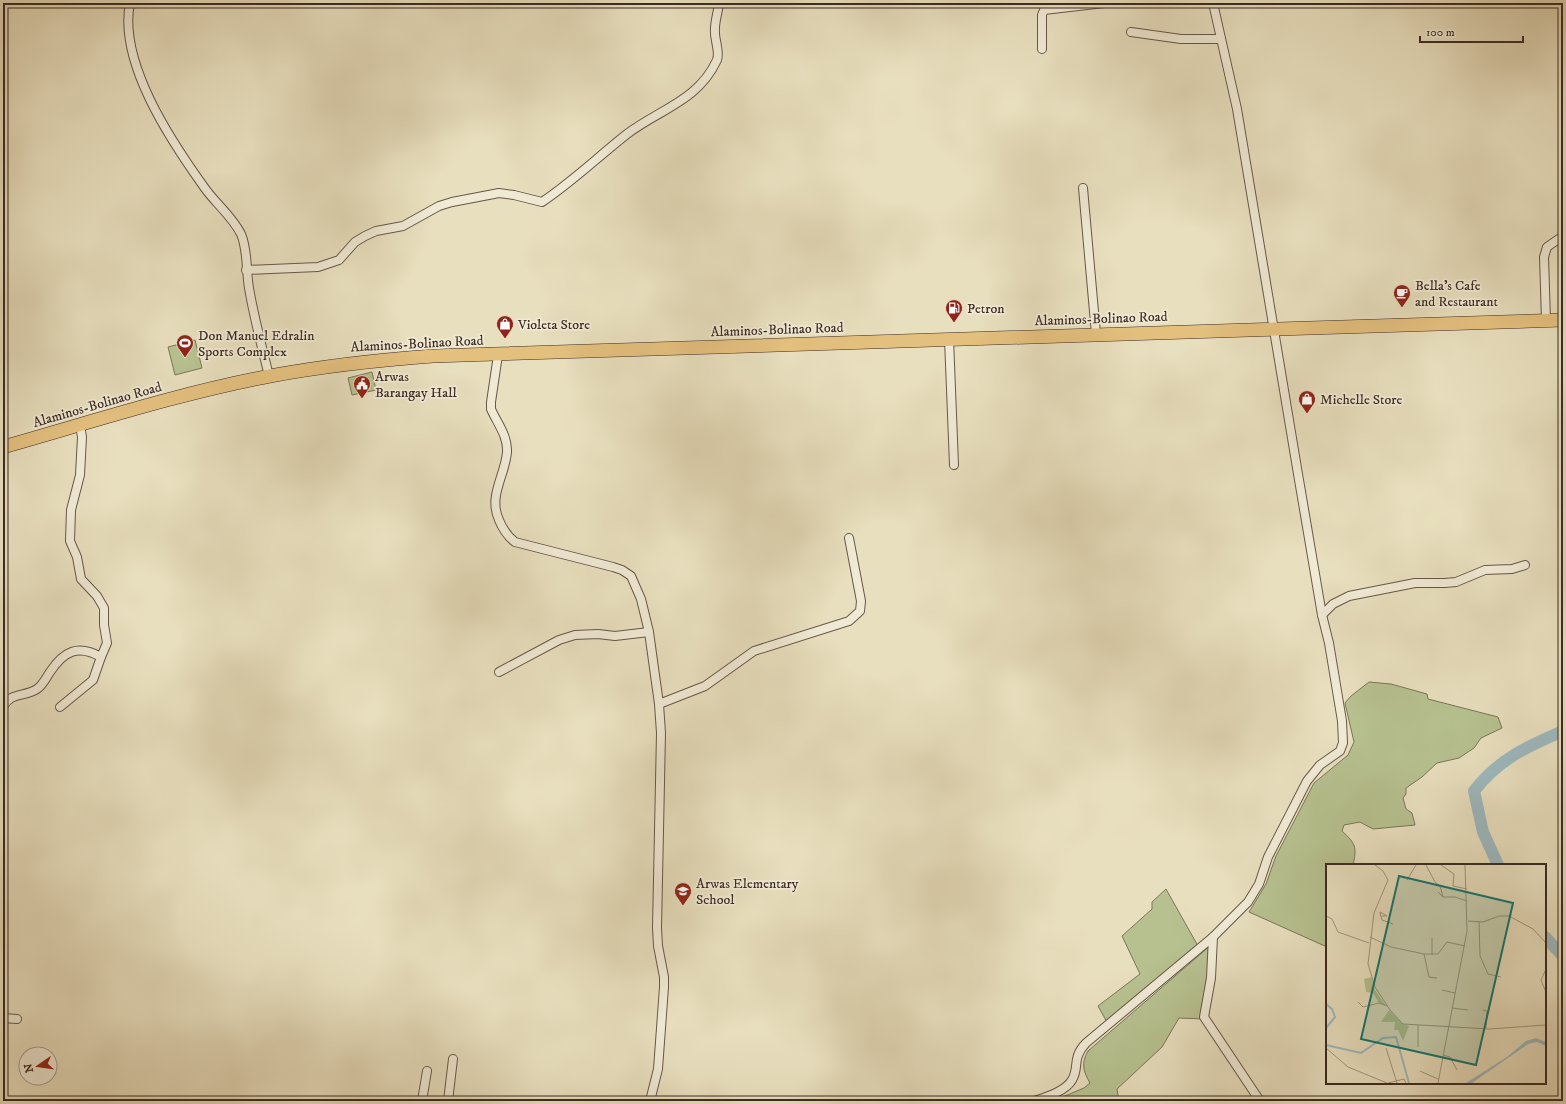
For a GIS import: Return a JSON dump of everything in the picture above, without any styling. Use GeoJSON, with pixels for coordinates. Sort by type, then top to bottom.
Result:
{"type":"FeatureCollection","features":[{"type":"Feature","properties":{"kind":"main road","name":"Alaminos-Bolinao Road"},"geometry":{"type":"LineString","coordinates":[[3,447],[198,393],[269,376],[359,361],[433,356],[1563,320]]}},
{"type":"Feature","properties":{"kind":"street"},"geometry":{"type":"LineString","coordinates":[[130,3],[129,30],[132,51],[150,101],[204,188],[234,223],[242,236],[246,270],[256,324],[269,376]]}},
{"type":"Feature","properties":{"kind":"street"},"geometry":{"type":"LineString","coordinates":[[246,270],[318,267],[329,264],[339,260],[356,242],[365,236],[376,231],[403,226],[439,206],[452,202],[499,193],[542,202],[557,192],[630,132],[693,93],[706,78],[718,57],[714,31],[719,3]]}},
{"type":"Feature","properties":{"kind":"street"},"geometry":{"type":"LineString","coordinates":[[1042,49],[1042,15],[1044,10],[1104,3]]}},
{"type":"Feature","properties":{"kind":"street"},"geometry":{"type":"LineString","coordinates":[[1034,1101],[1068,1085],[1073,1079],[1079,1050],[1213,937],[1248,902],[1259,884],[1268,857],[1307,781],[1320,765],[1340,752],[1343,743],[1342,721],[1330,643],[1322,615],[1237,109],[1213,3]]}},
{"type":"Feature","properties":{"kind":"street"},"geometry":{"type":"LineString","coordinates":[[1131,32],[1181,39],[1221,39]]}},
{"type":"Feature","properties":{"kind":"street"},"geometry":{"type":"LineString","coordinates":[[1082,188],[1096,334]]}},
{"type":"Feature","properties":{"kind":"street"},"geometry":{"type":"LineString","coordinates":[[1546,321],[1544,257],[1547,247],[1563,236]]}},
{"type":"Feature","properties":{"kind":"street"},"geometry":{"type":"LineString","coordinates":[[949,339],[954,465]]}},
{"type":"Feature","properties":{"kind":"street"},"geometry":{"type":"LineString","coordinates":[[498,355],[491,409],[507,445],[504,464],[495,494],[495,508],[501,525],[507,536],[515,542],[613,567],[622,570],[631,576],[641,599],[649,632],[659,704],[661,733],[658,946],[664,976],[658,1068],[650,1101]]}},
{"type":"Feature","properties":{"kind":"street"},"geometry":{"type":"LineString","coordinates":[[60,707],[93,680],[107,643],[104,625],[104,608],[97,596],[81,579],[76,557],[70,541],[72,510],[80,475],[82,437],[80,425]]}},
{"type":"Feature","properties":{"kind":"street"},"geometry":{"type":"LineString","coordinates":[[659,704],[705,686],[754,651],[835,626],[856,616],[860,611],[861,601],[849,538]]}},
{"type":"Feature","properties":{"kind":"street"},"geometry":{"type":"LineString","coordinates":[[1322,615],[1333,604],[1349,596],[1415,584],[1445,584],[1456,582],[1485,570],[1512,569],[1525,565]]}},
{"type":"Feature","properties":{"kind":"street"},"geometry":{"type":"LineString","coordinates":[[499,672],[559,640],[575,635],[598,634],[615,636],[649,632]]}},
{"type":"Feature","properties":{"kind":"street"},"geometry":{"type":"LineString","coordinates":[[3,707],[7,701],[16,695],[31,692],[38,688],[64,656],[82,650],[90,651],[101,657]]}},
{"type":"Feature","properties":{"kind":"street"},"geometry":{"type":"LineString","coordinates":[[1213,937],[1211,978],[1204,1017],[1260,1101]]}},
{"type":"Feature","properties":{"kind":"street"},"geometry":{"type":"LineString","coordinates":[[3,1018],[17,1019]]}},
{"type":"Feature","properties":{"kind":"street"},"geometry":{"type":"LineString","coordinates":[[448,1101],[453,1059]]}},
{"type":"Feature","properties":{"kind":"street"},"geometry":{"type":"LineString","coordinates":[[422,1101],[427,1070]]}},
{"type":"Feature","properties":{"kind":"green space","name":"Don Manuel Edralin Sports Complex"},"geometry":{"type":"Polygon","coordinates":[[[195,340],[202,368],[175,375],[168,347],[195,340]]]}},
{"type":"Feature","properties":{"kind":"green space"},"geometry":{"type":"Polygon","coordinates":[[[372,372],[376,390],[352,395],[348,378],[372,372]]]}},
{"type":"Feature","properties":{"kind":"green space"},"geometry":{"type":"Polygon","coordinates":[[[1369,682],[1391,684],[1427,694],[1428,699],[1498,717],[1502,728],[1481,738],[1474,748],[1459,758],[1437,763],[1422,777],[1406,788],[1406,794],[1403,798],[1406,809],[1412,813],[1415,825],[1373,829],[1360,822],[1344,825],[1342,831],[1350,839],[1354,846],[1354,859],[1353,864],[1326,864],[1326,947],[1249,912],[1266,884],[1276,856],[1314,783],[1348,755],[1354,742],[1345,703],[1351,696],[1369,682]]]}},
{"type":"Feature","properties":{"kind":"green space"},"geometry":{"type":"Polygon","coordinates":[[[1166,889],[1198,946],[1108,1024],[1098,1006],[1140,974],[1122,936],[1152,909],[1152,902],[1166,889]]]}},
{"type":"Feature","properties":{"kind":"green space"},"geometry":{"type":"Polygon","coordinates":[[[1211,945],[1204,1019],[1179,1018],[1162,1047],[1117,1089],[1119,1101],[1053,1101],[1084,1088],[1090,1083],[1084,1067],[1084,1059],[1088,1051],[1211,945]]]}},
{"type":"Feature","properties":{"kind":"waterway"},"geometry":{"type":"LineString","coordinates":[[1498,864],[1483,832],[1474,791],[1483,780],[1503,762],[1525,749],[1563,731]]}},
{"type":"Feature","properties":{"kind":"waterway"},"geometry":{"type":"LineString","coordinates":[[1546,938],[1563,956]]}},
{"type":"Feature","properties":{"kind":"place","name":"Bella’s Cafe and Restaurant"},"geometry":{"type":"Point","coordinates":[1402,308]}},
{"type":"Feature","properties":{"kind":"place","name":"Petron"},"geometry":{"type":"Point","coordinates":[954,323]}},
{"type":"Feature","properties":{"kind":"place","name":"Violeta Store"},"geometry":{"type":"Point","coordinates":[505,339]}},
{"type":"Feature","properties":{"kind":"place","name":"Don Manuel Edralin Sports Complex"},"geometry":{"type":"Point","coordinates":[185,358]}},
{"type":"Feature","properties":{"kind":"place","name":"Arwas Barangay Hall"},"geometry":{"type":"Point","coordinates":[362,399]}},
{"type":"Feature","properties":{"kind":"place","name":"Michelle Store"},"geometry":{"type":"Point","coordinates":[1307,414]}},
{"type":"Feature","properties":{"kind":"place","name":"Arwas Elementary School"},"geometry":{"type":"Point","coordinates":[683,906]}}]}
